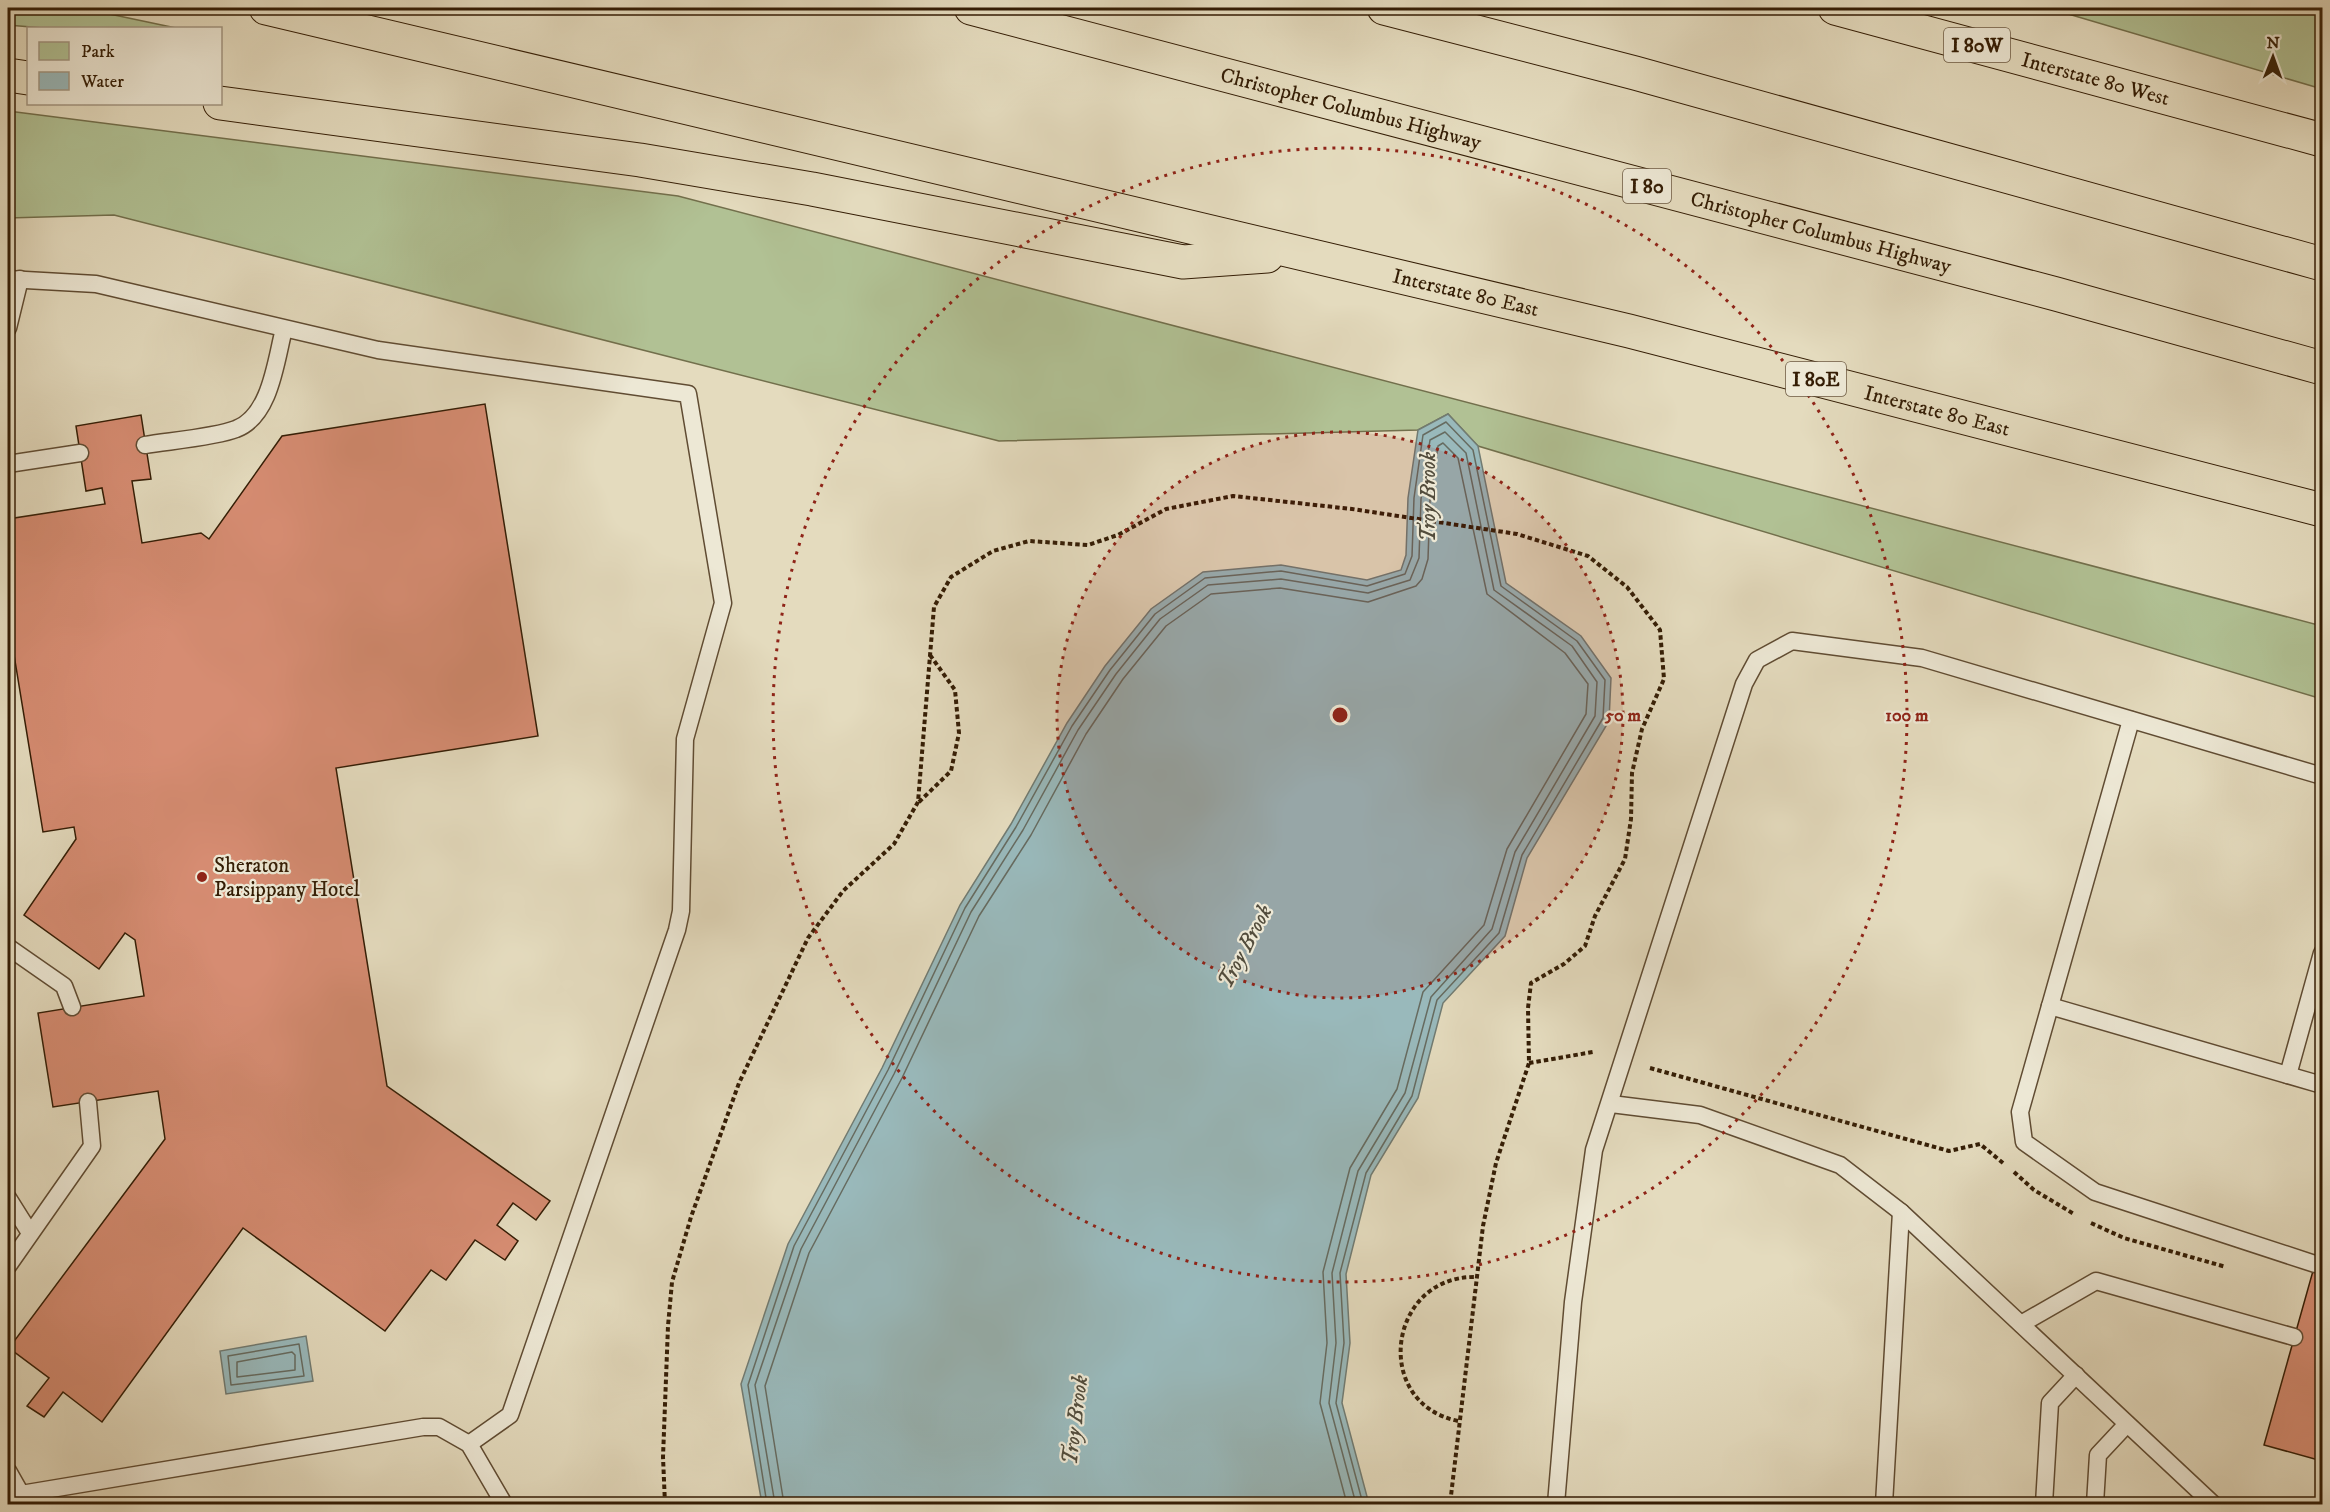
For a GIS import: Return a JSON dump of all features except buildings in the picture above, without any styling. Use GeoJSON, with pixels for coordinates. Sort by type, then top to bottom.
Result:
{"type":"FeatureCollection","features":[{"type":"Feature","properties":{"kind":"highway","name":"Interstate 80 East"},"geometry":{"type":"LineString","coordinates":[[266,8],[1220,235],[1308,253],[1629,331],[2322,510]]}},
{"type":"Feature","properties":{"kind":"highway","name":"Christopher Columbus Highway"},"geometry":{"type":"LineString","coordinates":[[971,8],[2056,294],[2322,368]]}},
{"type":"Feature","properties":{"kind":"highway"},"geometry":{"type":"LineString","coordinates":[[1384,8],[1635,73],[2322,264]]}},
{"type":"Feature","properties":{"kind":"highway","name":"Interstate 80 West"},"geometry":{"type":"LineString","coordinates":[[1835,8],[2322,140]]}},
{"type":"Feature","properties":{"kind":"highway"},"geometry":{"type":"LineString","coordinates":[[8,75],[27,78]]}},
{"type":"Feature","properties":{"kind":"highway"},"geometry":{"type":"LineString","coordinates":[[222,103],[640,160],[812,189],[1183,262],[1308,253]]}},
{"type":"Feature","properties":{"kind":"lane"},"geometry":{"type":"LineString","coordinates":[[8,328],[14,279],[96,284],[378,350],[688,394],[723,603],[685,739],[681,911],[677,930],[510,1415],[469,1444]]}},
{"type":"Feature","properties":{"kind":"lane"},"geometry":{"type":"LineString","coordinates":[[146,444],[237,429],[254,416],[265,398],[284,328]]}},
{"type":"Feature","properties":{"kind":"lane"},"geometry":{"type":"LineString","coordinates":[[8,464],[80,453]]}},
{"type":"Feature","properties":{"kind":"lane"},"geometry":{"type":"LineString","coordinates":[[1556,1504],[1573,1302],[1594,1150],[1611,1104],[1744,684],[1756,660],[1792,641],[1922,658],[2322,776]]}},
{"type":"Feature","properties":{"kind":"lane"},"geometry":{"type":"LineString","coordinates":[[2131,720],[2020,1112],[2024,1142],[2095,1192],[2315,1264]]}},
{"type":"Feature","properties":{"kind":"lane"},"geometry":{"type":"LineString","coordinates":[[8,947],[64,986],[72,1007]]}},
{"type":"Feature","properties":{"kind":"lane"},"geometry":{"type":"LineString","coordinates":[[2288,1075],[2322,953]]}},
{"type":"Feature","properties":{"kind":"lane"},"geometry":{"type":"LineString","coordinates":[[2050,1006],[2322,1085]]}},
{"type":"Feature","properties":{"kind":"lane"},"geometry":{"type":"LineString","coordinates":[[8,1266],[92,1146],[88,1102]]}},
{"type":"Feature","properties":{"kind":"lane"},"geometry":{"type":"LineString","coordinates":[[1611,1104],[1700,1114],[1798,1148],[1840,1166],[1901,1212],[2213,1504]]}},
{"type":"Feature","properties":{"kind":"lane"},"geometry":{"type":"LineString","coordinates":[[8,1198],[30,1233]]}},
{"type":"Feature","properties":{"kind":"lane"},"geometry":{"type":"LineString","coordinates":[[1884,1504],[1901,1212]]}},
{"type":"Feature","properties":{"kind":"lane"},"geometry":{"type":"LineString","coordinates":[[2021,1324],[2096,1281],[2294,1337]]}},
{"type":"Feature","properties":{"kind":"lane"},"geometry":{"type":"LineString","coordinates":[[2044,1504],[2050,1403],[2076,1376]]}},
{"type":"Feature","properties":{"kind":"lane"},"geometry":{"type":"LineString","coordinates":[[2095,1504],[2098,1455],[2127,1424]]}},
{"type":"Feature","properties":{"kind":"lane"},"geometry":{"type":"LineString","coordinates":[[8,1470],[21,1494],[293,1450],[404,1429],[439,1428],[469,1444],[504,1504]]}},
{"type":"Feature","properties":{"kind":"path"},"geometry":{"type":"LineString","coordinates":[[918,802],[934,607],[951,577],[993,551],[1029,541],[1088,545],[1118,535],[1166,509],[1233,496],[1352,509],[1517,534],[1588,556],[1627,588],[1660,630],[1664,680],[1642,729],[1632,773],[1631,819],[1625,859],[1595,916],[1585,946],[1564,964],[1532,983],[1528,1008],[1529,1063],[1496,1163],[1475,1277],[1450,1504]]}},
{"type":"Feature","properties":{"kind":"path"},"geometry":{"type":"LineString","coordinates":[[665,1504],[663,1447],[668,1326],[672,1282],[691,1216],[735,1094],[808,938],[843,891],[894,844],[918,802],[951,771],[959,733],[955,690],[930,654]]}},
{"type":"Feature","properties":{"kind":"path"},"geometry":{"type":"LineString","coordinates":[[1529,1063],[1593,1052]]}},
{"type":"Feature","properties":{"kind":"path"},"geometry":{"type":"LineString","coordinates":[[1650,1068],[1949,1151],[1980,1144],[2034,1190],[2075,1216]]}},
{"type":"Feature","properties":{"kind":"path"},"geometry":{"type":"LineString","coordinates":[[2085,1220],[2124,1238],[2227,1268]]}},
{"type":"Feature","properties":{"kind":"path"},"geometry":{"type":"LineString","coordinates":[[1458,1421],[1445,1419],[1419,1401],[1408,1387],[1402,1370],[1400,1349],[1408,1317],[1424,1295],[1449,1280],[1475,1277]]}},
{"type":"Feature","properties":{"kind":"green space"},"geometry":{"type":"Polygon","coordinates":[[[8,8],[81,8],[171,27],[31,27],[8,25],[8,8]]]}},
{"type":"Feature","properties":{"kind":"green space"},"geometry":{"type":"Polygon","coordinates":[[[2048,8],[2322,8],[2322,89],[2048,8]]]}},
{"type":"Feature","properties":{"kind":"green space"},"geometry":{"type":"Polygon","coordinates":[[[8,111],[678,196],[2322,626],[2322,699],[1478,446],[1448,414],[1418,430],[999,441],[114,215],[8,218],[8,111]]]}},
{"type":"Feature","properties":{"kind":"water","name":"Troy Brook"},"geometry":{"type":"Polygon","coordinates":[[[1448,414],[1478,446],[1506,583],[1581,636],[1611,678],[1609,721],[1527,858],[1505,936],[1443,1003],[1418,1098],[1371,1175],[1346,1274],[1350,1343],[1342,1403],[1369,1504],[762,1504],[741,1384],[788,1244],[882,1068],[960,905],[1011,824],[1067,723],[1105,666],[1151,609],[1203,572],[1281,565],[1367,580],[1401,570],[1406,555],[1408,498],[1418,430],[1448,414]]]}},
{"type":"Feature","properties":{"kind":"water"},"geometry":{"type":"Polygon","coordinates":[[[306,1336],[313,1381],[226,1394],[220,1351],[306,1336]]]}},
{"type":"Feature","properties":{"kind":"place","name":"Sheraton Parsippany Hotel"},"geometry":{"type":"Point","coordinates":[202,877]}}]}
